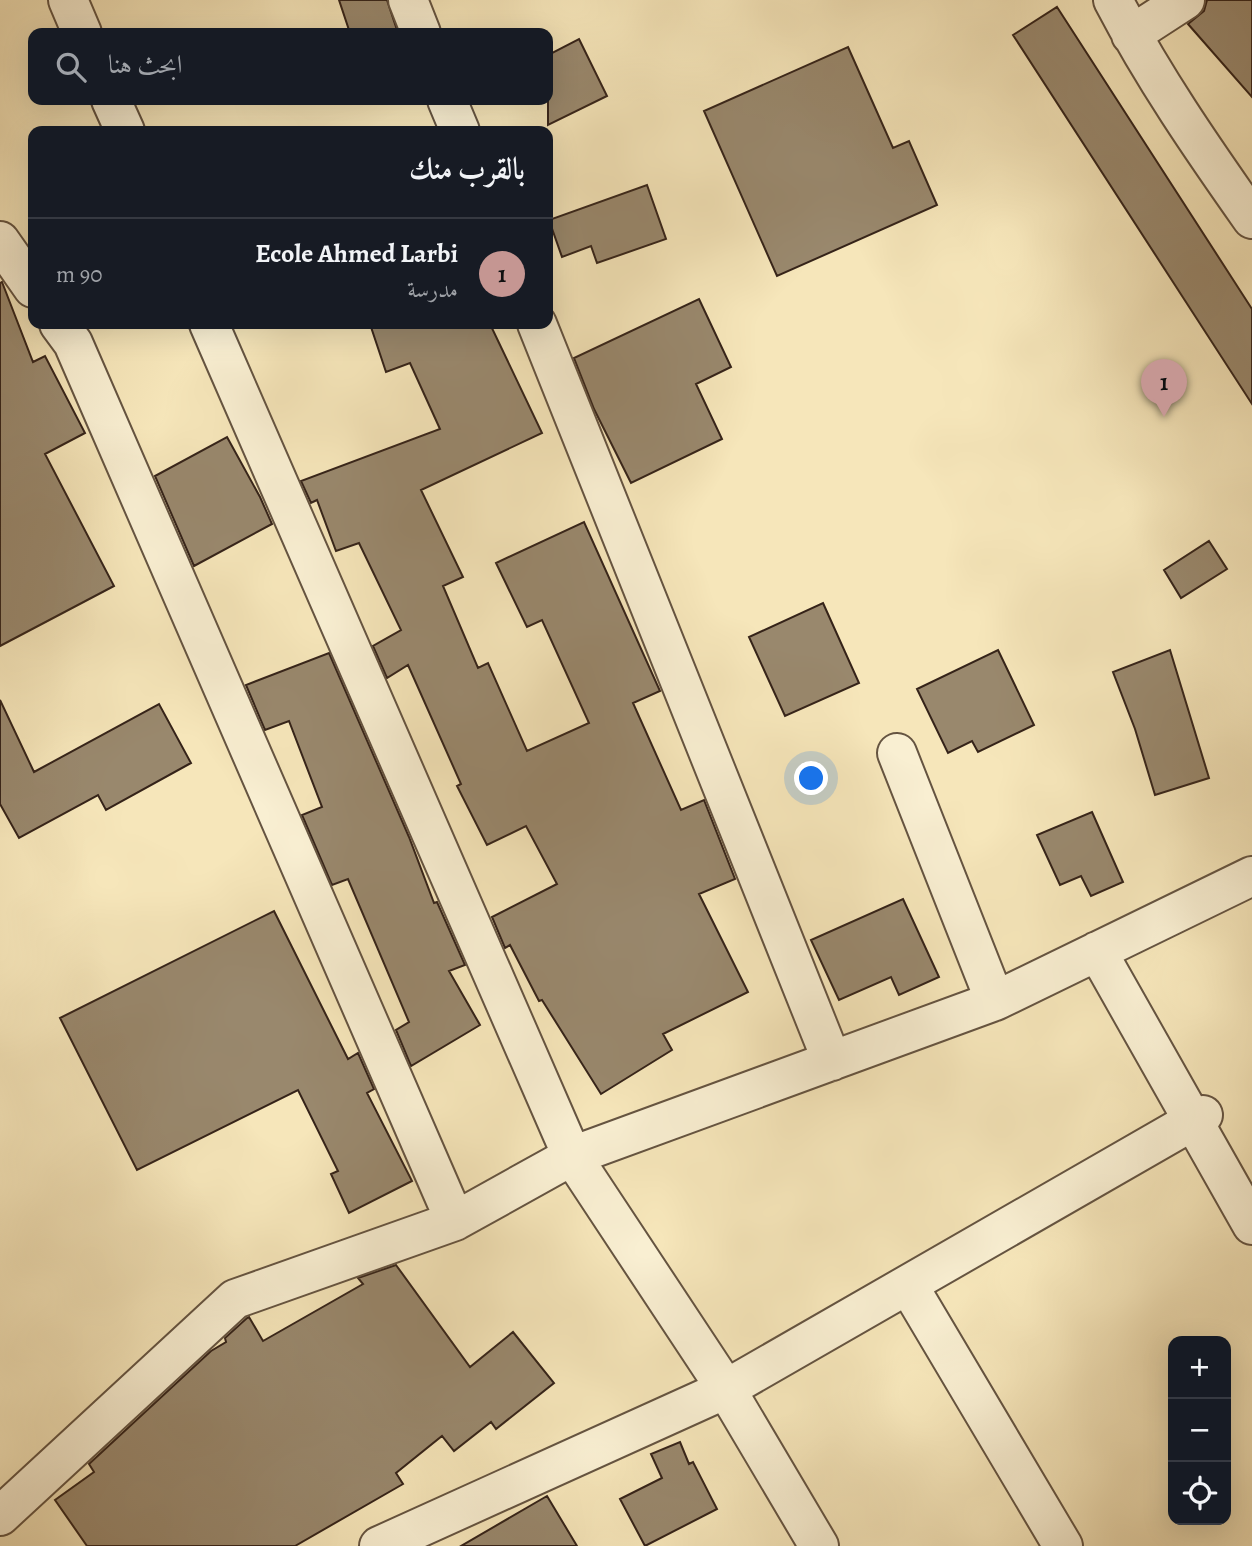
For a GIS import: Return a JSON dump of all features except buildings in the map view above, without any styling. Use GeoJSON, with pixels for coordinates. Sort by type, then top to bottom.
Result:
{"type":"FeatureCollection","features":[{"type":"Feature","properties":{"kind":"street"},"geometry":{"type":"LineString","coordinates":[[68,0],[80,28]]}},
{"type":"Feature","properties":{"kind":"street"},"geometry":{"type":"LineString","coordinates":[[408,0],[419,28]]}},
{"type":"Feature","properties":{"kind":"street"},"geometry":{"type":"LineString","coordinates":[[1113,0],[1131,35],[1193,135],[1252,219]]}},
{"type":"Feature","properties":{"kind":"street"},"geometry":{"type":"LineString","coordinates":[[1131,35],[1185,0]]}},
{"type":"Feature","properties":{"kind":"street"},"geometry":{"type":"LineString","coordinates":[[113,105],[123,126]]}},
{"type":"Feature","properties":{"kind":"street"},"geometry":{"type":"LineString","coordinates":[[449,105],[458,126]]}},
{"type":"Feature","properties":{"kind":"street"},"geometry":{"type":"LineString","coordinates":[[0,241],[28,281]]}},
{"type":"Feature","properties":{"kind":"street"},"geometry":{"type":"LineString","coordinates":[[63,329],[73,343],[455,1221]]}},
{"type":"Feature","properties":{"kind":"street"},"geometry":{"type":"LineString","coordinates":[[211,329],[572,1156],[726,1390],[819,1546]]}},
{"type":"Feature","properties":{"kind":"street"},"geometry":{"type":"LineString","coordinates":[[539,329],[832,1061]]}},
{"type":"Feature","properties":{"kind":"street"},"geometry":{"type":"LineString","coordinates":[[897,753],[995,1001]]}},
{"type":"Feature","properties":{"kind":"street"},"geometry":{"type":"LineString","coordinates":[[0,1516],[236,1299],[455,1221],[572,1156],[995,1001],[1252,876]]}},
{"type":"Feature","properties":{"kind":"street"},"geometry":{"type":"LineString","coordinates":[[1097,951],[1198,1118],[1252,1225]]}},
{"type":"Feature","properties":{"kind":"street"},"geometry":{"type":"LineString","coordinates":[[379,1546],[726,1390],[1198,1118]]}},
{"type":"Feature","properties":{"kind":"street"},"geometry":{"type":"LineString","coordinates":[[908,1285],[1063,1546]]}},
{"type":"Feature","properties":{"kind":"place","name":"Ecole Ahmed Larbi"},"geometry":{"type":"Point","coordinates":[1164,417]}}]}
